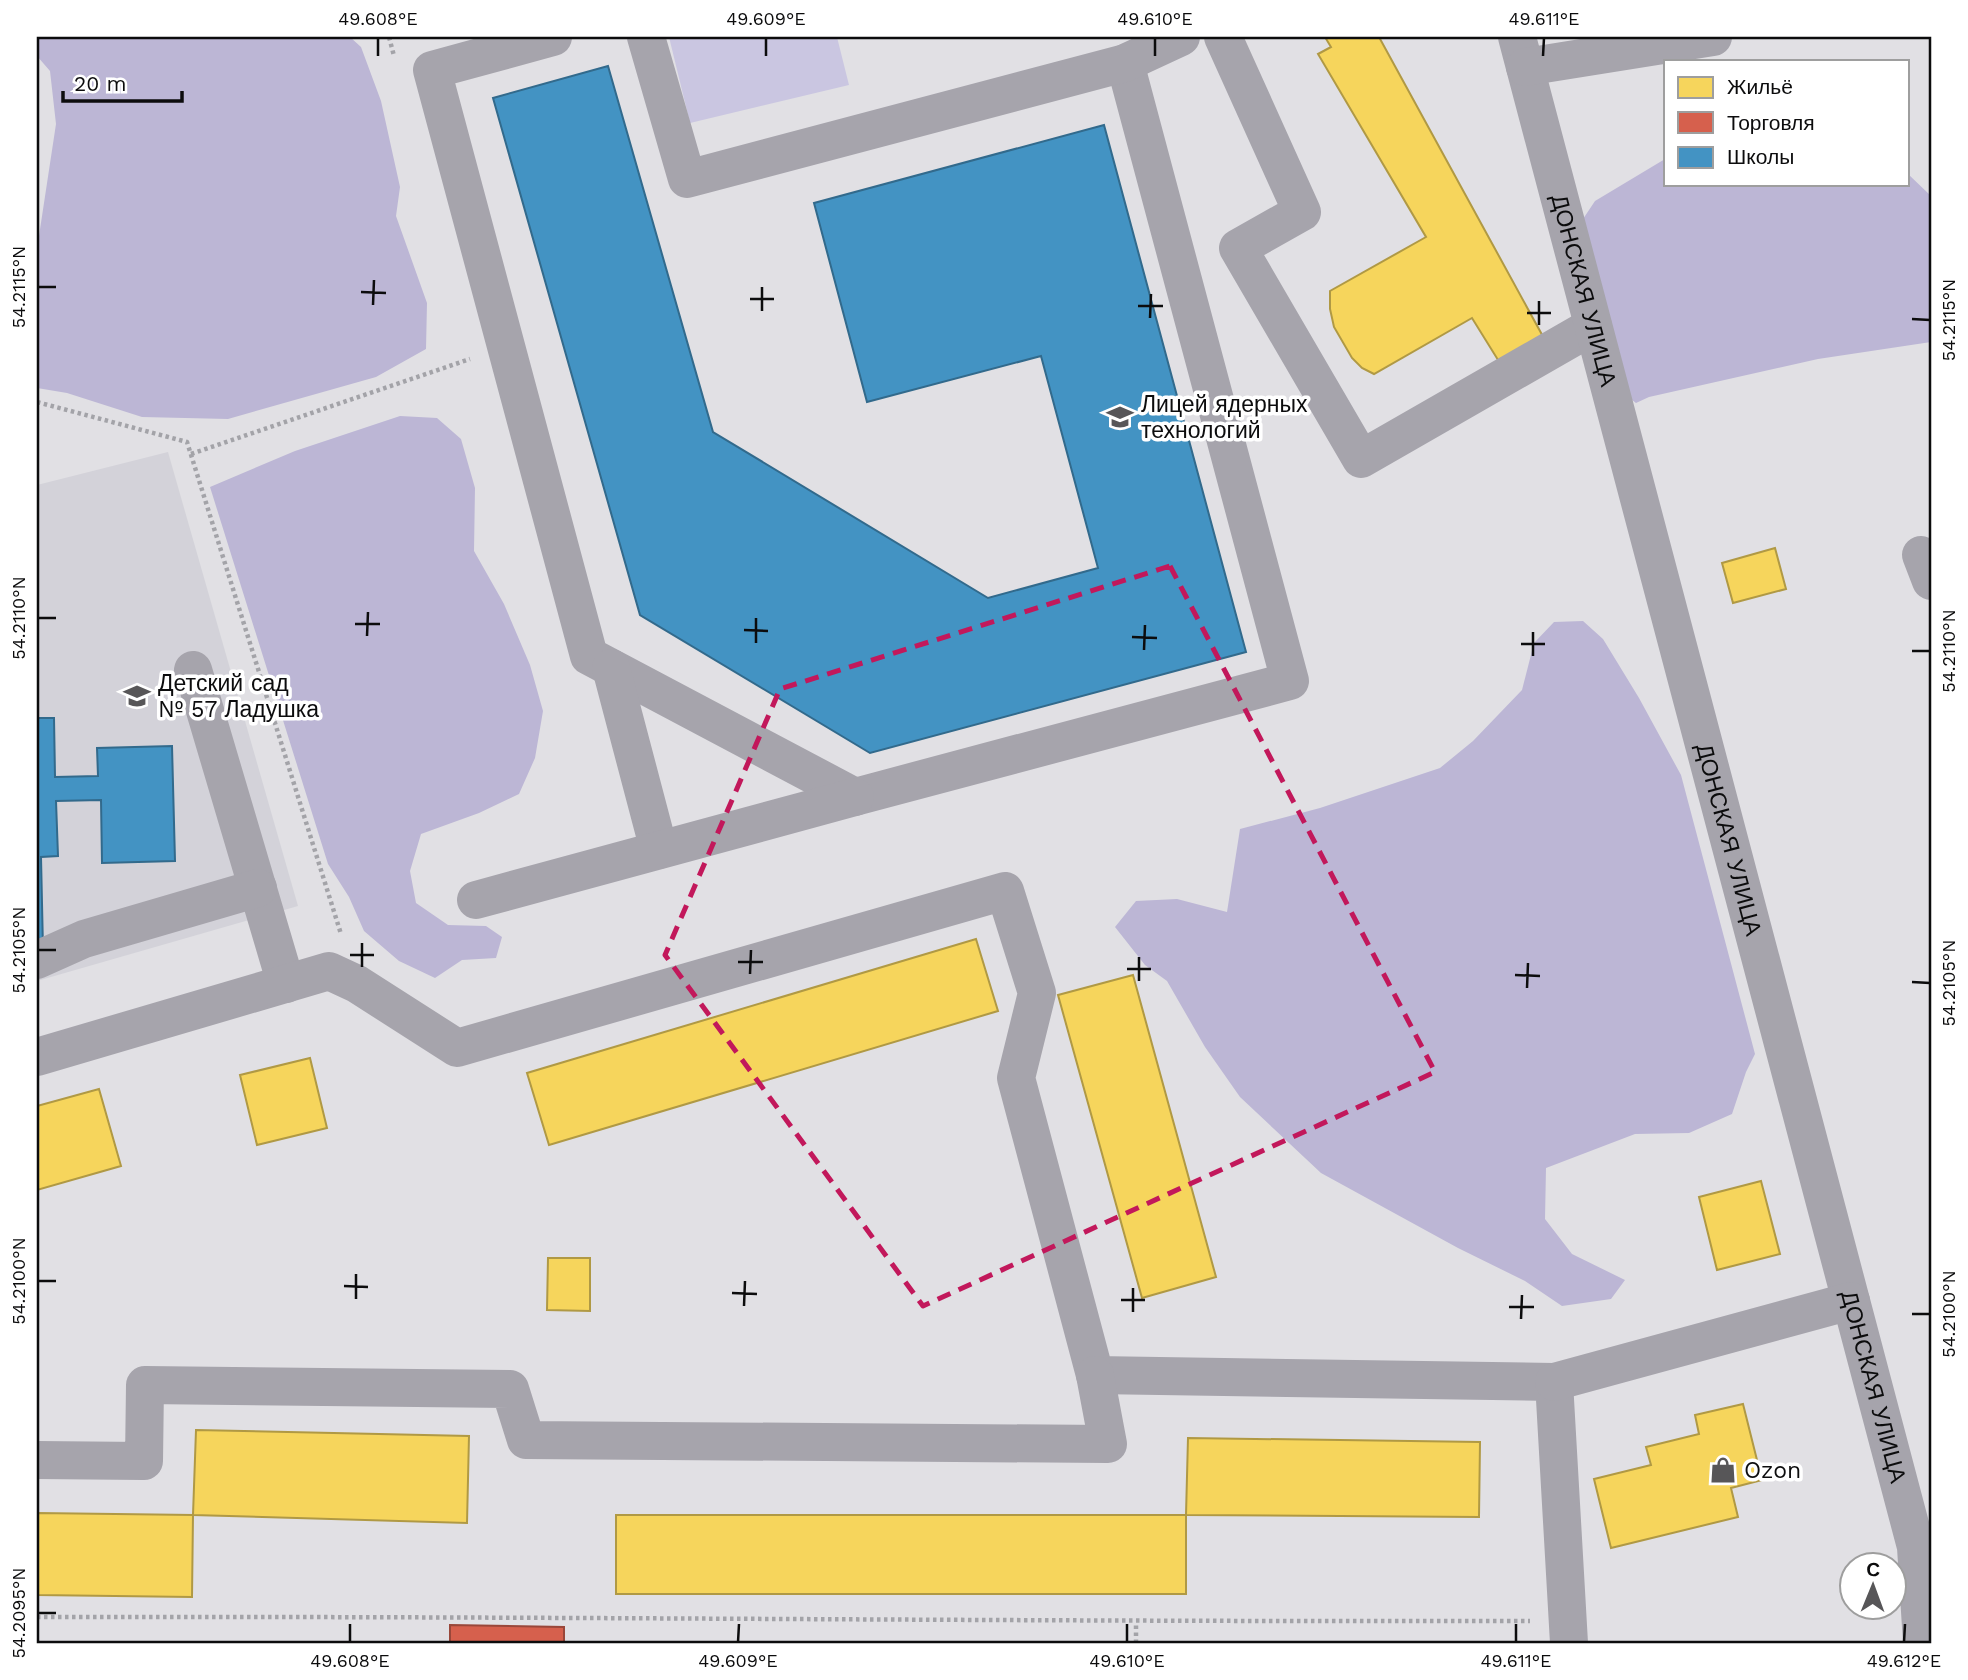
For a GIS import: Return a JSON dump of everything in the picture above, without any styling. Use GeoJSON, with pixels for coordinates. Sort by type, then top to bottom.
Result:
{"type":"FeatureCollection","features":[{"type":"Feature","properties":{"kind":"street"},"geometry":{"type":"LineString","coordinates":[[553,37],[432,70],[589,656],[855,797]]}},
{"type":"Feature","properties":{"kind":"street"},"geometry":{"type":"LineString","coordinates":[[646,37],[687,178],[1125,63],[1181,37]]}},
{"type":"Feature","properties":{"kind":"street"},"geometry":{"type":"LineString","coordinates":[[1223,37],[1303,212],[1238,248],[1362,459],[1593,326]]}},
{"type":"Feature","properties":{"kind":"street"},"geometry":{"type":"LineString","coordinates":[[1521,52],[1713,37]]}},
{"type":"Feature","properties":{"kind":"street","name":"ДОНСКАЯ УЛИЦА"},"geometry":{"type":"LineString","coordinates":[[1521,52],[1916,1547],[1922,1643]]}},
{"type":"Feature","properties":{"kind":"street"},"geometry":{"type":"LineString","coordinates":[[476,900],[1290,681],[1125,63]]}},
{"type":"Feature","properties":{"kind":"street"},"geometry":{"type":"LineString","coordinates":[[611,668],[659,850]]}},
{"type":"Feature","properties":{"kind":"street"},"geometry":{"type":"LineString","coordinates":[[193,670],[286,984]]}},
{"type":"Feature","properties":{"kind":"street"},"geometry":{"type":"LineString","coordinates":[[37,960],[84,939],[258,888]]}},
{"type":"Feature","properties":{"kind":"street"},"geometry":{"type":"LineString","coordinates":[[37,1057],[328,971],[357,984],[457,1048],[1005,891],[1037,993],[1016,1078],[1095,1375],[1108,1444],[526,1440],[510,1390],[145,1385],[144,1461],[37,1460]]}},
{"type":"Feature","properties":{"kind":"street"},"geometry":{"type":"LineString","coordinates":[[1095,1375],[1554,1382],[1851,1301]]}},
{"type":"Feature","properties":{"kind":"street"},"geometry":{"type":"LineString","coordinates":[[1554,1382],[1568,1632]]}},
{"type":"Feature","properties":{"kind":"path"},"geometry":{"type":"LineString","coordinates":[[389,37],[396,64]]}},
{"type":"Feature","properties":{"kind":"path"},"geometry":{"type":"LineString","coordinates":[[191,454],[474,357]]}},
{"type":"Feature","properties":{"kind":"path"},"geometry":{"type":"LineString","coordinates":[[37,402],[187,442],[357,984]]}},
{"type":"Feature","properties":{"kind":"path"},"geometry":{"type":"LineString","coordinates":[[37,1617],[1136,1622],[1568,1632]]}},
{"type":"Feature","properties":{"kind":"path"},"geometry":{"type":"LineString","coordinates":[[1136,1622],[1136,1643]]}},
{"type":"Feature","properties":{"kind":"highlighted area"},"geometry":{"type":"Polygon","coordinates":[[[1170,566],[1435,1072],[923,1306],[665,955],[780,689],[1170,566]]]}},
{"type":"Feature","properties":{"kind":"shaded area"},"geometry":{"type":"Polygon","coordinates":[[[37,37],[350,37],[361,47],[381,101],[400,187],[396,216],[427,303],[426,349],[376,377],[228,419],[142,417],[67,393],[37,388],[37,249],[56,124],[50,71],[37,56],[37,37]]]}},
{"type":"Feature","properties":{"kind":"shaded area"},"geometry":{"type":"Polygon","coordinates":[[[669,37],[837,37],[849,85],[690,123],[669,37]]]}},
{"type":"Feature","properties":{"kind":"shaded area"},"geometry":{"type":"Polygon","coordinates":[[[1664,160],[1664,186],[1909,186],[1909,175],[1931,196],[1931,342],[1818,359],[1649,397],[1636,403],[1619,390],[1583,219],[1595,201],[1664,160]]]}},
{"type":"Feature","properties":{"kind":"shaded area"},"geometry":{"type":"Polygon","coordinates":[[[400,416],[437,418],[461,439],[475,488],[474,551],[504,604],[530,665],[543,711],[535,758],[519,794],[479,813],[421,834],[410,871],[416,903],[448,925],[486,926],[502,937],[496,958],[462,960],[435,978],[399,961],[364,931],[349,897],[328,864],[210,487],[295,451],[400,416]]]}},
{"type":"Feature","properties":{"kind":"shaded area","name":"Детский сад № 57 Ладушка"},"geometry":{"type":"Polygon","coordinates":[[[168,452],[298,906],[37,981],[37,485],[168,452]]]}},
{"type":"Feature","properties":{"kind":"shaded area"},"geometry":{"type":"Polygon","coordinates":[[[1583,621],[1603,639],[1681,775],[1755,1054],[1732,1114],[1689,1133],[1635,1134],[1546,1168],[1545,1219],[1572,1254],[1625,1280],[1611,1299],[1562,1306],[1525,1281],[1458,1248],[1321,1173],[1240,1097],[1205,1047],[1167,981],[1145,965],[1115,927],[1136,901],[1177,899],[1227,912],[1240,829],[1320,808],[1440,768],[1473,741],[1522,690],[1534,643],[1554,622],[1583,621]]]}},
{"type":"Feature","properties":{"kind":"building: Жильё"},"geometry":{"type":"Polygon","coordinates":[[[1325,37],[1379,37],[1546,342],[1503,368],[1472,318],[1374,374],[1362,368],[1352,358],[1334,327],[1330,291],[1426,237],[1318,54],[1331,47],[1325,37]]]}},
{"type":"Feature","properties":{"kind":"building: Жильё"},"geometry":{"type":"Polygon","coordinates":[[[1775,548],[1786,589],[1733,603],[1722,563],[1775,548]]]}},
{"type":"Feature","properties":{"kind":"building: Жильё"},"geometry":{"type":"Polygon","coordinates":[[[976,939],[998,1011],[549,1145],[527,1073],[976,939]]]}},
{"type":"Feature","properties":{"kind":"building: Жильё"},"geometry":{"type":"Polygon","coordinates":[[[1133,975],[1216,1277],[1142,1298],[1058,995],[1133,975]]]}},
{"type":"Feature","properties":{"kind":"building: Жильё"},"geometry":{"type":"Polygon","coordinates":[[[310,1058],[327,1128],[257,1145],[240,1075],[310,1058]]]}},
{"type":"Feature","properties":{"kind":"building: Жильё"},"geometry":{"type":"Polygon","coordinates":[[[99,1089],[121,1166],[37,1190],[37,1106],[99,1089]]]}},
{"type":"Feature","properties":{"kind":"building: Жильё"},"geometry":{"type":"Polygon","coordinates":[[[1761,1181],[1780,1254],[1717,1270],[1699,1197],[1761,1181]]]}},
{"type":"Feature","properties":{"kind":"building: Жильё"},"geometry":{"type":"Polygon","coordinates":[[[548,1258],[590,1258],[590,1311],[547,1310],[548,1258]]]}},
{"type":"Feature","properties":{"kind":"building: Жильё"},"geometry":{"type":"Polygon","coordinates":[[[1743,1404],[1762,1480],[1731,1488],[1738,1517],[1611,1548],[1594,1479],[1651,1465],[1646,1447],[1699,1434],[1695,1415],[1743,1404]]]}},
{"type":"Feature","properties":{"kind":"building: Жильё"},"geometry":{"type":"Polygon","coordinates":[[[196,1430],[469,1436],[467,1523],[193,1515],[196,1430]]]}},
{"type":"Feature","properties":{"kind":"building: Жильё"},"geometry":{"type":"Polygon","coordinates":[[[1188,1438],[1480,1442],[1479,1517],[1186,1515],[1188,1438]]]}},
{"type":"Feature","properties":{"kind":"building: Жильё"},"geometry":{"type":"Polygon","coordinates":[[[37,1513],[193,1515],[192,1597],[37,1595],[37,1513]]]}},
{"type":"Feature","properties":{"kind":"building: Жильё"},"geometry":{"type":"Polygon","coordinates":[[[616,1515],[1186,1515],[1186,1594],[616,1594],[616,1515]]]}},
{"type":"Feature","properties":{"kind":"building: Торговля"},"geometry":{"type":"Polygon","coordinates":[[[450,1625],[564,1627],[564,1643],[450,1643],[450,1625]]]}},
{"type":"Feature","properties":{"kind":"building: Школы","name":"Лицей ядерных технологий"},"geometry":{"type":"Polygon","coordinates":[[[608,66],[713,432],[988,598],[1098,568],[1041,356],[867,402],[814,203],[1104,125],[1246,652],[870,753],[640,615],[493,98],[608,66]]]}},
{"type":"Feature","properties":{"kind":"building: Школы"},"geometry":{"type":"Polygon","coordinates":[[[37,718],[54,718],[55,777],[98,776],[97,748],[172,746],[175,861],[102,863],[101,800],[56,801],[58,856],[41,857],[43,949],[37,949],[37,718]]]}},
{"type":"Feature","properties":{"kind":"place","name":"Лицей ядерных технологий"},"geometry":{"type":"Point","coordinates":[1120,417]}},
{"type":"Feature","properties":{"kind":"place","name":"Детский сад № 57 Ладушка"},"geometry":{"type":"Point","coordinates":[137,696]}},
{"type":"Feature","properties":{"kind":"place","name":"Ozon"},"geometry":{"type":"Point","coordinates":[1723,1470]}}]}
